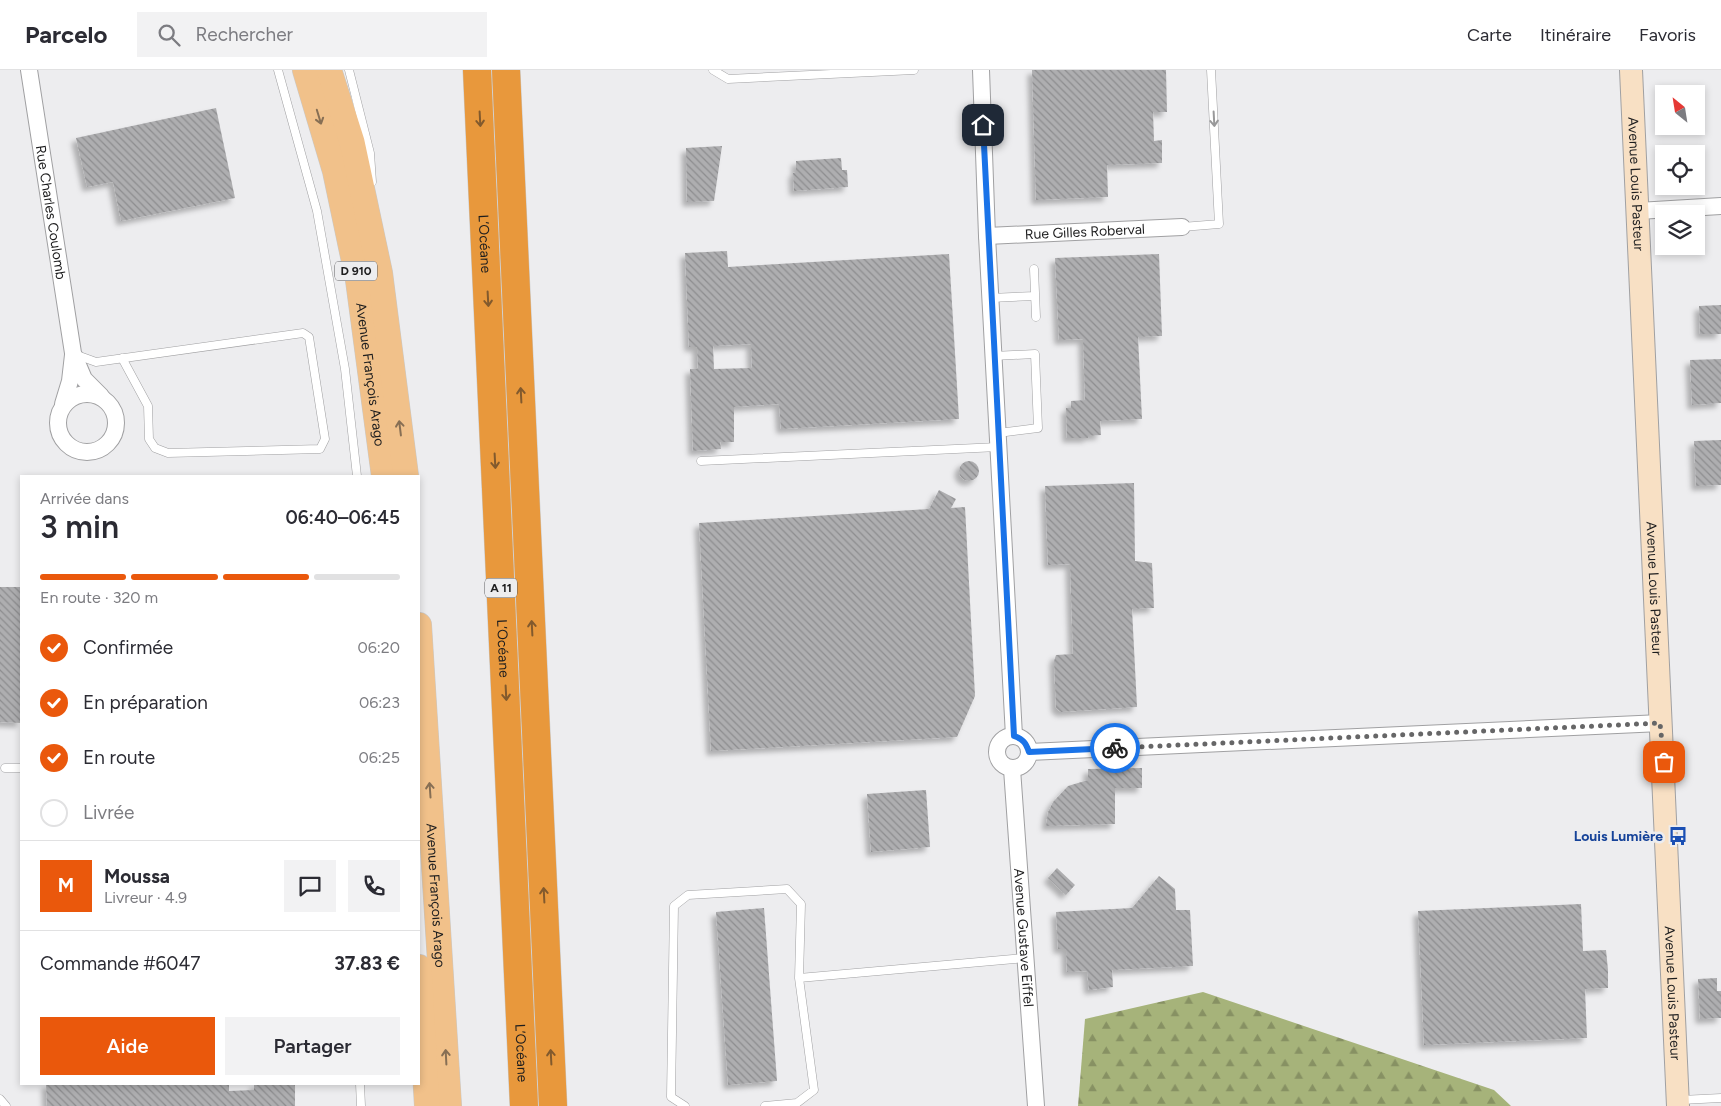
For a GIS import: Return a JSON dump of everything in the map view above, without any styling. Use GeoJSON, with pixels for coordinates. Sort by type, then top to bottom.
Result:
{"type":"FeatureCollection","features":[{"type":"Feature","properties":{"kind":"highway","name":"L’Océane"},"geometry":{"type":"LineString","coordinates":[[478,70],[524,1106]]}},
{"type":"Feature","properties":{"kind":"highway","name":"L’Océane"},"geometry":{"type":"LineString","coordinates":[[506,70],[553,1106]]}},
{"type":"Feature","properties":{"kind":"main road","name":"Avenue François Arago"},"geometry":{"type":"LineString","coordinates":[[305,70],[335,171],[358,280],[384,475]]}},
{"type":"Feature","properties":{"kind":"main road","name":"Avenue François Arago"},"geometry":{"type":"LineString","coordinates":[[329,70],[352,142],[380,273],[406,475]]}},
{"type":"Feature","properties":{"kind":"main road","name":"Avenue François Arago"},"geometry":{"type":"LineString","coordinates":[[420,640],[449,1106]]}},
{"type":"Feature","properties":{"kind":"main road","name":"Avenue François Arago"},"geometry":{"type":"LineString","coordinates":[[420,984],[427,1106]]}},
{"type":"Feature","properties":{"kind":"street","name":"Rue Charles Coulomb"},"geometry":{"type":"LineString","coordinates":[[29,70],[73,353],[84,379],[109,403],[115,413],[114,433],[106,445],[88,452],[71,448],[59,434],[58,414],[70,381],[73,353]]}},
{"type":"Feature","properties":{"kind":"street"},"geometry":{"type":"LineString","coordinates":[[980,70],[990,298],[1014,736]]}},
{"type":"Feature","properties":{"kind":"street","name":"Avenue Louis Pasteur"},"geometry":{"type":"LineString","coordinates":[[1632,70],[1678,1103]]}},
{"type":"Feature","properties":{"kind":"street"},"geometry":{"type":"LineString","coordinates":[[1638,212],[1721,206]]}},
{"type":"Feature","properties":{"kind":"street","name":"Rue Gilles Roberval"},"geometry":{"type":"LineString","coordinates":[[987,236],[1182,227]]}},
{"type":"Feature","properties":{"kind":"street"},"geometry":{"type":"LineString","coordinates":[[63,404],[72,397],[83,393],[101,396]]}},
{"type":"Feature","properties":{"kind":"street"},"geometry":{"type":"LineString","coordinates":[[1029,752],[1660,723]]}},
{"type":"Feature","properties":{"kind":"street"},"geometry":{"type":"LineString","coordinates":[[1014,736],[1022,739],[1027,744],[1029,752],[1027,760],[1020,767],[1012,769],[1004,766],[999,761],[996,752],[998,744],[1004,738],[1014,736]]}},
{"type":"Feature","properties":{"kind":"street","name":"Avenue Gustave Eiffel"},"geometry":{"type":"LineString","coordinates":[[1012,769],[1036,1106]]}},
{"type":"Feature","properties":{"kind":"lane"},"geometry":{"type":"LineString","coordinates":[[278,70],[317,211],[345,369],[357,475]]}},
{"type":"Feature","properties":{"kind":"lane"},"geometry":{"type":"LineString","coordinates":[[349,70],[370,153],[373,190]]}},
{"type":"Feature","properties":{"kind":"lane"},"geometry":{"type":"LineString","coordinates":[[712,70],[728,79],[913,70]]}},
{"type":"Feature","properties":{"kind":"lane"},"geometry":{"type":"LineString","coordinates":[[1182,227],[1219,224],[1211,70]]}},
{"type":"Feature","properties":{"kind":"lane"},"geometry":{"type":"LineString","coordinates":[[374,199],[380,273]]}},
{"type":"Feature","properties":{"kind":"lane"},"geometry":{"type":"LineString","coordinates":[[1034,269],[1036,317]]}},
{"type":"Feature","properties":{"kind":"lane"},"geometry":{"type":"LineString","coordinates":[[990,298],[1035,296]]}},
{"type":"Feature","properties":{"kind":"lane"},"geometry":{"type":"LineString","coordinates":[[73,353],[96,362],[122,358],[302,333],[309,337],[322,420],[324,439],[320,450],[168,453],[155,448],[149,439],[148,406],[122,358]]}},
{"type":"Feature","properties":{"kind":"lane"},"geometry":{"type":"LineString","coordinates":[[701,461],[998,440],[1038,428],[1035,354],[993,356]]}},
{"type":"Feature","properties":{"kind":"lane"},"geometry":{"type":"LineString","coordinates":[[5,768],[20,768]]}},
{"type":"Feature","properties":{"kind":"lane"},"geometry":{"type":"LineString","coordinates":[[685,1106],[671,1097],[674,906],[688,895],[788,889],[801,904],[799,978],[814,1090],[797,1103],[765,1106]]}},
{"type":"Feature","properties":{"kind":"lane"},"geometry":{"type":"LineString","coordinates":[[799,978],[1025,958]]}},
{"type":"Feature","properties":{"kind":"lane"},"geometry":{"type":"LineString","coordinates":[[360,1085],[361,1106]]}},
{"type":"Feature","properties":{"kind":"lane"},"geometry":{"type":"LineString","coordinates":[[1678,1103],[1721,1098]]}},
{"type":"Feature","properties":{"kind":"lane"},"geometry":{"type":"LineString","coordinates":[[0,1099],[6,1106]]}},
{"type":"Feature","properties":{"kind":"green space"},"geometry":{"type":"Polygon","coordinates":[[[1203,992],[1494,1090],[1511,1106],[1078,1106],[1085,1019],[1203,992]]]}},
{"type":"Feature","properties":{"kind":"building"},"geometry":{"type":"Polygon","coordinates":[[[1032,70],[1166,70],[1167,112],[1153,112],[1154,141],[1162,140],[1162,163],[1107,165],[1108,197],[1036,200],[1032,70]]]}},
{"type":"Feature","properties":{"kind":"building"},"geometry":{"type":"Polygon","coordinates":[[[216,108],[235,198],[121,221],[113,182],[87,187],[76,138],[216,108]]]}},
{"type":"Feature","properties":{"kind":"building"},"geometry":{"type":"Polygon","coordinates":[[[722,146],[714,201],[687,202],[686,148],[722,146]]]}},
{"type":"Feature","properties":{"kind":"building"},"geometry":{"type":"Polygon","coordinates":[[[841,158],[842,170],[847,170],[848,187],[794,191],[793,173],[796,172],[796,161],[841,158]]]}},
{"type":"Feature","properties":{"kind":"building"},"geometry":{"type":"Polygon","coordinates":[[[727,251],[728,267],[949,254],[959,419],[781,429],[779,404],[734,407],[734,442],[720,442],[721,449],[693,451],[690,369],[698,369],[697,347],[689,347],[685,253],[727,251]],[[751,344],[713,346],[714,369],[752,368],[751,344]]]}},
{"type":"Feature","properties":{"kind":"building"},"geometry":{"type":"Polygon","coordinates":[[[1159,254],[1162,336],[1138,337],[1142,419],[1100,421],[1101,435],[1088,436],[1088,438],[1067,438],[1066,408],[1071,408],[1071,401],[1085,400],[1083,339],[1059,340],[1055,258],[1159,254]]]}},
{"type":"Feature","properties":{"kind":"building"},"geometry":{"type":"Polygon","coordinates":[[[1721,305],[1721,334],[1700,334],[1699,306],[1721,305]]]}},
{"type":"Feature","properties":{"kind":"building"},"geometry":{"type":"Polygon","coordinates":[[[1721,359],[1721,403],[1692,405],[1690,360],[1721,359]]]}},
{"type":"Feature","properties":{"kind":"building"},"geometry":{"type":"Polygon","coordinates":[[[1721,440],[1721,485],[1696,486],[1694,441],[1721,440]]]}},
{"type":"Feature","properties":{"kind":"building"},"geometry":{"type":"Polygon","coordinates":[[[965,461],[973,461],[979,467],[979,475],[973,481],[965,481],[959,475],[959,467],[965,461]]]}},
{"type":"Feature","properties":{"kind":"building"},"geometry":{"type":"Polygon","coordinates":[[[1134,483],[1135,561],[1152,563],[1154,608],[1132,609],[1137,707],[1061,712],[1056,708],[1054,661],[1056,655],[1073,654],[1070,564],[1048,565],[1045,486],[1134,483]]]}},
{"type":"Feature","properties":{"kind":"building"},"geometry":{"type":"Polygon","coordinates":[[[939,490],[956,499],[951,508],[965,507],[975,696],[957,737],[711,751],[699,523],[929,509],[939,490]]]}},
{"type":"Feature","properties":{"kind":"building"},"geometry":{"type":"Polygon","coordinates":[[[0,587],[20,587],[20,723],[0,722],[0,587]]]}},
{"type":"Feature","properties":{"kind":"building"},"geometry":{"type":"Polygon","coordinates":[[[1142,768],[1142,788],[1115,788],[1115,824],[1046,826],[1048,812],[1053,802],[1068,786],[1088,780],[1088,769],[1142,768]]]}},
{"type":"Feature","properties":{"kind":"building"},"geometry":{"type":"Polygon","coordinates":[[[926,790],[930,847],[871,852],[867,794],[926,790]]]}},
{"type":"Feature","properties":{"kind":"building"},"geometry":{"type":"Polygon","coordinates":[[[1057,868],[1075,885],[1066,895],[1048,878],[1057,868]]]}},
{"type":"Feature","properties":{"kind":"building"},"geometry":{"type":"Polygon","coordinates":[[[1159,876],[1175,889],[1176,910],[1190,910],[1193,966],[1112,970],[1113,987],[1089,990],[1087,971],[1067,972],[1066,949],[1058,949],[1056,912],[1132,908],[1159,876]]]}},
{"type":"Feature","properties":{"kind":"building"},"geometry":{"type":"Polygon","coordinates":[[[1581,904],[1583,951],[1606,950],[1608,970],[1608,988],[1585,989],[1587,1038],[1424,1045],[1418,911],[1581,904]]]}},
{"type":"Feature","properties":{"kind":"building"},"geometry":{"type":"Polygon","coordinates":[[[764,908],[777,1081],[728,1085],[716,912],[764,908]]]}},
{"type":"Feature","properties":{"kind":"building"},"geometry":{"type":"Polygon","coordinates":[[[1717,978],[1717,991],[1721,991],[1721,1018],[1700,1019],[1698,979],[1717,978]]]}},
{"type":"Feature","properties":{"kind":"building"},"geometry":{"type":"Polygon","coordinates":[[[46,1085],[229,1085],[229,1091],[254,1090],[254,1085],[295,1085],[295,1106],[47,1106],[46,1085]]]}},
{"type":"Feature","properties":{"kind":"way so far"},"geometry":{"type":"LineString","coordinates":[[1115,748],[1616,723],[1660,723],[1664,762]]}},
{"type":"Feature","properties":{"kind":"place","name":"Louis Lumière"},"geometry":{"type":"Point","coordinates":[1678,836]}},
{"type":"Feature","properties":{"kind":"route"},"geometry":{"type":"LineString","coordinates":[[983,125],[987,247],[1014,736],[1022,739],[1027,744],[1029,752],[1115,748]]}}]}
